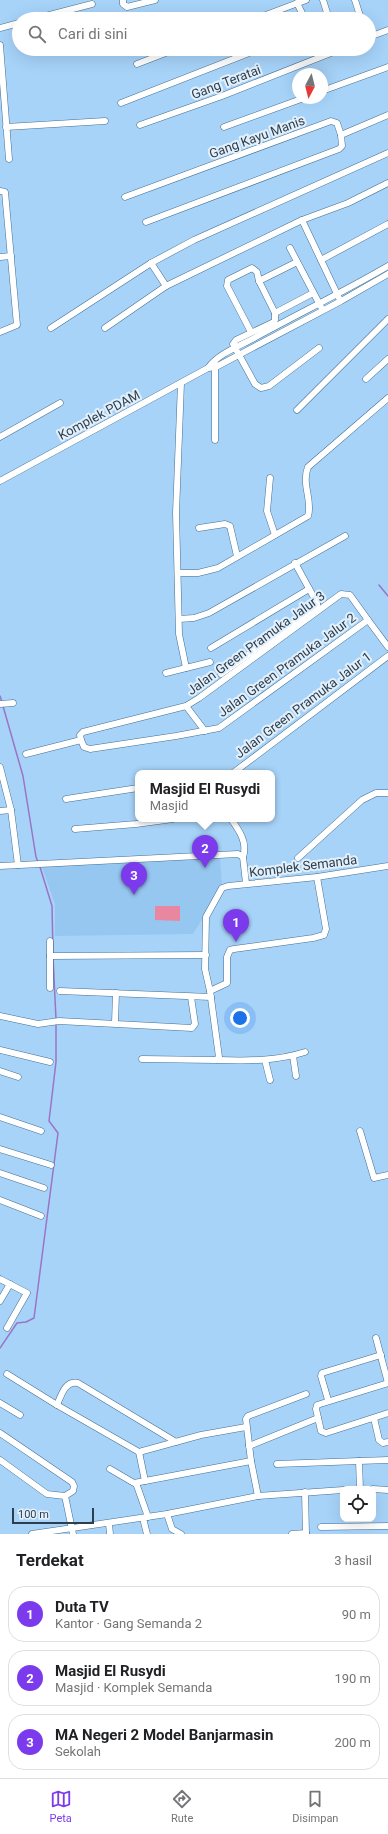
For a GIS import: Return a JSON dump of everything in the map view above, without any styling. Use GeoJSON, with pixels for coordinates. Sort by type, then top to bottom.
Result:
{"type":"FeatureCollection","features":[{"type":"Feature","properties":{"kind":"street"},"geometry":{"type":"LineString","coordinates":[[123,0],[123,4],[127,7],[155,0]]}},
{"type":"Feature","properties":{"kind":"street"},"geometry":{"type":"LineString","coordinates":[[273,12],[306,0]]}},
{"type":"Feature","properties":{"kind":"street"},"geometry":{"type":"LineString","coordinates":[[323,0],[327,12]]}},
{"type":"Feature","properties":{"kind":"street"},"geometry":{"type":"LineString","coordinates":[[355,0],[359,12]]}},
{"type":"Feature","properties":{"kind":"street"},"geometry":{"type":"LineString","coordinates":[[297,3],[302,12]]}},
{"type":"Feature","properties":{"kind":"street"},"geometry":{"type":"LineString","coordinates":[[61,12],[92,4]]}},
{"type":"Feature","properties":{"kind":"street"},"geometry":{"type":"LineString","coordinates":[[0,28],[12,25]]}},
{"type":"Feature","properties":{"kind":"street"},"geometry":{"type":"LineString","coordinates":[[376,35],[388,30]]}},
{"type":"Feature","properties":{"kind":"street"},"geometry":{"type":"LineString","coordinates":[[0,45],[9,159]]}},
{"type":"Feature","properties":{"kind":"street"},"geometry":{"type":"LineString","coordinates":[[137,64],[158,56]]}},
{"type":"Feature","properties":{"kind":"street"},"geometry":{"type":"LineString","coordinates":[[121,103],[241,56]]}},
{"type":"Feature","properties":{"kind":"street","name":"Gang Teratai"},"geometry":{"type":"LineString","coordinates":[[140,126],[324,56]]}},
{"type":"Feature","properties":{"kind":"street"},"geometry":{"type":"LineString","coordinates":[[328,89],[388,67]]}},
{"type":"Feature","properties":{"kind":"street"},"geometry":{"type":"LineString","coordinates":[[224,127],[292,102]]}},
{"type":"Feature","properties":{"kind":"street"},"geometry":{"type":"LineString","coordinates":[[146,222],[339,149],[342,146],[341,135],[388,115]]}},
{"type":"Feature","properties":{"kind":"street"},"geometry":{"type":"LineString","coordinates":[[6,127],[105,121]]}},
{"type":"Feature","properties":{"kind":"street","name":"Gang Kayu Manis"},"geometry":{"type":"LineString","coordinates":[[125,197],[331,121],[337,123],[341,135]]}},
{"type":"Feature","properties":{"kind":"street"},"geometry":{"type":"LineString","coordinates":[[52,328],[151,263],[194,240],[388,153]]}},
{"type":"Feature","properties":{"kind":"street"},"geometry":{"type":"LineString","coordinates":[[105,328],[166,286],[302,220],[348,203],[388,183]]}},
{"type":"Feature","properties":{"kind":"street"},"geometry":{"type":"LineString","coordinates":[[0,191],[5,192],[17,325],[0,332]]}},
{"type":"Feature","properties":{"kind":"street"},"geometry":{"type":"LineString","coordinates":[[302,220],[341,301]]}},
{"type":"Feature","properties":{"kind":"street"},"geometry":{"type":"LineString","coordinates":[[321,260],[388,224]]}},
{"type":"Feature","properties":{"kind":"street"},"geometry":{"type":"LineString","coordinates":[[290,248],[323,311]]}},
{"type":"Feature","properties":{"kind":"street"},"geometry":{"type":"LineString","coordinates":[[0,257],[11,256]]}},
{"type":"Feature","properties":{"kind":"street"},"geometry":{"type":"LineString","coordinates":[[259,281],[297,262]]}},
{"type":"Feature","properties":{"kind":"street"},"geometry":{"type":"LineString","coordinates":[[151,263],[166,286]]}},
{"type":"Feature","properties":{"kind":"street","name":"Komplek PDAM"},"geometry":{"type":"LineString","coordinates":[[0,481],[181,383],[215,364],[236,348],[338,295],[388,266]]}},
{"type":"Feature","properties":{"kind":"street"},"geometry":{"type":"LineString","coordinates":[[251,332],[227,286],[229,279],[251,268],[256,270],[259,281],[276,317],[274,322],[234,341],[233,344],[240,354],[255,384],[258,387],[264,388],[319,348]]}},
{"type":"Feature","properties":{"kind":"street","name":"Komplek PDAM"},"geometry":{"type":"LineString","coordinates":[[215,364],[240,354],[323,311],[388,274]]}},
{"type":"Feature","properties":{"kind":"street"},"geometry":{"type":"LineString","coordinates":[[364,280],[368,286]]}},
{"type":"Feature","properties":{"kind":"street"},"geometry":{"type":"LineString","coordinates":[[275,313],[313,293]]}},
{"type":"Feature","properties":{"kind":"street"},"geometry":{"type":"LineString","coordinates":[[297,410],[388,319]]}},
{"type":"Feature","properties":{"kind":"street"},"geometry":{"type":"LineString","coordinates":[[366,379],[388,359]]}},
{"type":"Feature","properties":{"kind":"street"},"geometry":{"type":"LineString","coordinates":[[215,364],[215,440]]}},
{"type":"Feature","properties":{"kind":"street"},"geometry":{"type":"LineString","coordinates":[[181,383],[176,513],[180,640],[186,668]]}},
{"type":"Feature","properties":{"kind":"street"},"geometry":{"type":"LineString","coordinates":[[178,573],[198,573],[211,571],[308,516],[309,510],[305,480],[308,467],[388,398]]}},
{"type":"Feature","properties":{"kind":"street"},"geometry":{"type":"LineString","coordinates":[[0,437],[60,403]]}},
{"type":"Feature","properties":{"kind":"street"},"geometry":{"type":"LineString","coordinates":[[270,478],[267,511],[276,535]]}},
{"type":"Feature","properties":{"kind":"street"},"geometry":{"type":"LineString","coordinates":[[199,528],[225,524],[230,526],[238,556]]}},
{"type":"Feature","properties":{"kind":"street"},"geometry":{"type":"LineString","coordinates":[[179,619],[194,618],[209,613],[345,536]]}},
{"type":"Feature","properties":{"kind":"street"},"geometry":{"type":"LineString","coordinates":[[221,674],[316,607],[317,603],[295,563]]}},
{"type":"Feature","properties":{"kind":"street"},"geometry":{"type":"LineString","coordinates":[[211,648],[309,589]]}},
{"type":"Feature","properties":{"kind":"street","name":"Jalan Green Pramuka Jalur 3"},"geometry":{"type":"LineString","coordinates":[[81,740],[80,735],[83,732],[186,706],[213,689],[341,594],[350,595],[368,620]]}},
{"type":"Feature","properties":{"kind":"street","name":"Jalan Green Pramuka Jalur 2"},"geometry":{"type":"LineString","coordinates":[[81,740],[84,747],[90,749],[212,730],[225,725],[368,620],[388,647]]}},
{"type":"Feature","properties":{"kind":"street","name":"Jalan Green Pramuka Jalur 1"},"geometry":{"type":"LineString","coordinates":[[236,770],[388,656]]}},
{"type":"Feature","properties":{"kind":"street"},"geometry":{"type":"LineString","coordinates":[[166,673],[210,662]]}},
{"type":"Feature","properties":{"kind":"street"},"geometry":{"type":"LineString","coordinates":[[3,704],[14,703]]}},
{"type":"Feature","properties":{"kind":"street"},"geometry":{"type":"LineString","coordinates":[[186,706],[205,731]]}},
{"type":"Feature","properties":{"kind":"street"},"geometry":{"type":"LineString","coordinates":[[26,754],[81,740]]}},
{"type":"Feature","properties":{"kind":"street"},"geometry":{"type":"LineString","coordinates":[[0,767],[11,810],[18,865]]}},
{"type":"Feature","properties":{"kind":"street"},"geometry":{"type":"LineString","coordinates":[[66,799],[135,788]]}},
{"type":"Feature","properties":{"kind":"street"},"geometry":{"type":"LineString","coordinates":[[298,858],[362,800],[376,793],[388,793]]}},
{"type":"Feature","properties":{"kind":"street"},"geometry":{"type":"LineString","coordinates":[[0,811],[11,810]]}},
{"type":"Feature","properties":{"kind":"street"},"geometry":{"type":"LineString","coordinates":[[75,829],[151,822]]}},
{"type":"Feature","properties":{"kind":"street"},"geometry":{"type":"LineString","coordinates":[[233,822],[244,843],[245,852],[243,857],[246,884]]}},
{"type":"Feature","properties":{"kind":"street"},"geometry":{"type":"LineString","coordinates":[[0,866],[217,854],[238,854],[243,857]]}},
{"type":"Feature","properties":{"kind":"street","name":"Komplek Semanda"},"geometry":{"type":"LineString","coordinates":[[206,955],[206,917],[222,888],[246,884],[317,877],[388,866]]}},
{"type":"Feature","properties":{"kind":"street"},"geometry":{"type":"LineString","coordinates":[[60,991],[191,997],[210,994],[227,983],[227,957],[230,950],[234,948],[313,938],[324,935],[326,929],[317,877]]}},
{"type":"Feature","properties":{"kind":"street"},"geometry":{"type":"LineString","coordinates":[[50,941],[53,956],[50,988]]}},
{"type":"Feature","properties":{"kind":"street"},"geometry":{"type":"LineString","coordinates":[[53,956],[206,955],[205,969],[220,1053],[218,1060]]}},
{"type":"Feature","properties":{"kind":"street"},"geometry":{"type":"LineString","coordinates":[[115,1023],[116,993]]}},
{"type":"Feature","properties":{"kind":"street"},"geometry":{"type":"LineString","coordinates":[[0,1016],[38,1024],[57,1021],[192,1028],[195,1024],[191,997]]}},
{"type":"Feature","properties":{"kind":"street"},"geometry":{"type":"LineString","coordinates":[[0,1050],[50,1062]]}},
{"type":"Feature","properties":{"kind":"street"},"geometry":{"type":"LineString","coordinates":[[142,1059],[266,1060],[293,1056],[305,1052]]}},
{"type":"Feature","properties":{"kind":"street"},"geometry":{"type":"LineString","coordinates":[[293,1056],[296,1076]]}},
{"type":"Feature","properties":{"kind":"street"},"geometry":{"type":"LineString","coordinates":[[266,1060],[270,1080]]}},
{"type":"Feature","properties":{"kind":"street"},"geometry":{"type":"LineString","coordinates":[[0,1071],[18,1077]]}},
{"type":"Feature","properties":{"kind":"street"},"geometry":{"type":"LineString","coordinates":[[0,1117],[41,1131]]}},
{"type":"Feature","properties":{"kind":"street"},"geometry":{"type":"LineString","coordinates":[[360,1131],[374,1178],[388,1174]]}},
{"type":"Feature","properties":{"kind":"street"},"geometry":{"type":"LineString","coordinates":[[0,1148],[51,1164]]}},
{"type":"Feature","properties":{"kind":"street"},"geometry":{"type":"LineString","coordinates":[[0,1172],[44,1188]]}},
{"type":"Feature","properties":{"kind":"street"},"geometry":{"type":"LineString","coordinates":[[0,1200],[41,1216]]}},
{"type":"Feature","properties":{"kind":"street"},"geometry":{"type":"LineString","coordinates":[[0,1279],[27,1293],[7,1328]]}},
{"type":"Feature","properties":{"kind":"street"},"geometry":{"type":"LineString","coordinates":[[0,1301],[10,1284]]}},
{"type":"Feature","properties":{"kind":"street"},"geometry":{"type":"LineString","coordinates":[[376,1338],[388,1383],[328,1400],[316,1407],[322,1431],[326,1433],[388,1413]]}},
{"type":"Feature","properties":{"kind":"street"},"geometry":{"type":"LineString","coordinates":[[328,1400],[321,1376],[322,1373],[381,1355]]}},
{"type":"Feature","properties":{"kind":"street"},"geometry":{"type":"LineString","coordinates":[[7,1374],[57,1405],[140,1452],[176,1442],[246,1427]]}},
{"type":"Feature","properties":{"kind":"street"},"geometry":{"type":"LineString","coordinates":[[57,1405],[69,1383],[78,1383],[176,1442]]}},
{"type":"Feature","properties":{"kind":"street"},"geometry":{"type":"LineString","coordinates":[[258,1496],[245,1421],[248,1416],[306,1394]]}},
{"type":"Feature","properties":{"kind":"street"},"geometry":{"type":"LineString","coordinates":[[0,1403],[20,1415]]}},
{"type":"Feature","properties":{"kind":"street"},"geometry":{"type":"LineString","coordinates":[[249,1446],[318,1418]]}},
{"type":"Feature","properties":{"kind":"street"},"geometry":{"type":"LineString","coordinates":[[374,1418],[379,1440],[383,1443],[388,1442]]}},
{"type":"Feature","properties":{"kind":"street"},"geometry":{"type":"LineString","coordinates":[[0,1433],[72,1482],[74,1486],[73,1491],[65,1496],[47,1494],[0,1460]]}},
{"type":"Feature","properties":{"kind":"street"},"geometry":{"type":"LineString","coordinates":[[140,1452],[145,1481]]}},
{"type":"Feature","properties":{"kind":"street"},"geometry":{"type":"LineString","coordinates":[[277,1464],[388,1460]]}},
{"type":"Feature","properties":{"kind":"street"},"geometry":{"type":"LineString","coordinates":[[110,1468],[129,1481],[136,1483],[251,1461]]}},
{"type":"Feature","properties":{"kind":"street"},"geometry":{"type":"LineString","coordinates":[[359,1461],[360,1486]]}},
{"type":"Feature","properties":{"kind":"street"},"geometry":{"type":"LineString","coordinates":[[136,1483],[146,1518],[147,1534]]}},
{"type":"Feature","properties":{"kind":"street"},"geometry":{"type":"LineString","coordinates":[[376,1489],[388,1490]]}},
{"type":"Feature","properties":{"kind":"street"},"geometry":{"type":"LineString","coordinates":[[32,1534],[72,1531],[258,1496],[340,1490]]}},
{"type":"Feature","properties":{"kind":"street"},"geometry":{"type":"LineString","coordinates":[[292,1534],[306,1533],[305,1492]]}},
{"type":"Feature","properties":{"kind":"street"},"geometry":{"type":"LineString","coordinates":[[65,1496],[72,1531]]}},
{"type":"Feature","properties":{"kind":"street"},"geometry":{"type":"LineString","coordinates":[[167,1514],[172,1529],[181,1534]]}},
{"type":"Feature","properties":{"kind":"street"},"geometry":{"type":"LineString","coordinates":[[109,1524],[110,1534]]}},
{"type":"Feature","properties":{"kind":"street"},"geometry":{"type":"LineString","coordinates":[[321,1528],[388,1526]]}},
{"type":"Feature","properties":{"kind":"shaded area"},"geometry":{"type":"Polygon","coordinates":[[[220,856],[222,887],[193,934],[55,936],[55,904],[41,864],[220,856]]]}},
{"type":"Feature","properties":{"kind":"shaded area"},"geometry":{"type":"Polygon","coordinates":[[[155,906],[180,906],[180,921],[155,920],[155,906]]]}},
{"type":"Feature","properties":{"kind":"waterway"},"geometry":{"type":"LineString","coordinates":[[379,585],[388,596]]}},
{"type":"Feature","properties":{"kind":"waterway"},"geometry":{"type":"LineString","coordinates":[[0,696],[2,702]]}},
{"type":"Feature","properties":{"kind":"waterway"},"geometry":{"type":"LineString","coordinates":[[3,706],[23,776],[38,862]]}},
{"type":"Feature","properties":{"kind":"waterway"},"geometry":{"type":"LineString","coordinates":[[40,867],[52,906],[53,953]]}},
{"type":"Feature","properties":{"kind":"waterway"},"geometry":{"type":"LineString","coordinates":[[53,957],[56,1019]]}},
{"type":"Feature","properties":{"kind":"waterway"},"geometry":{"type":"LineString","coordinates":[[0,1348],[17,1323],[26,1322],[34,1318],[58,1133],[49,1121],[56,1062],[56,1023]]}},
{"type":"Feature","properties":{"kind":"place","name":"Masjid El Rusydi"},"geometry":{"type":"Point","coordinates":[205,868]}},
{"type":"Feature","properties":{"kind":"place","name":"MA Negeri 2 Model Banjarmasin"},"geometry":{"type":"Point","coordinates":[134,895]}},
{"type":"Feature","properties":{"kind":"place","name":"Duta TV"},"geometry":{"type":"Point","coordinates":[236,942]}}]}
